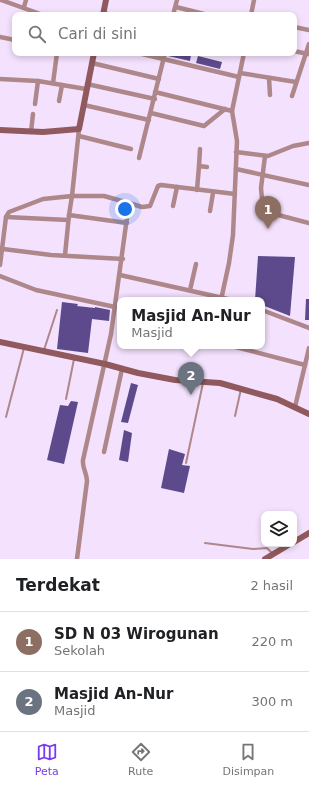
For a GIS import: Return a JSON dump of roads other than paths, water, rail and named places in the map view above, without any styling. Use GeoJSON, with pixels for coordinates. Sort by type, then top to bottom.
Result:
{"type":"FeatureCollection","features":[{"type":"Feature","properties":{"kind":"street"},"geometry":{"type":"LineString","coordinates":[[1,0],[36,12]]}},
{"type":"Feature","properties":{"kind":"street"},"geometry":{"type":"LineString","coordinates":[[24,7],[26,0]]}},
{"type":"Feature","properties":{"kind":"street"},"geometry":{"type":"LineString","coordinates":[[103,12],[106,0]]}},
{"type":"Feature","properties":{"kind":"street"},"geometry":{"type":"LineString","coordinates":[[174,12],[177,0]]}},
{"type":"Feature","properties":{"kind":"street"},"geometry":{"type":"LineString","coordinates":[[252,12],[254,0]]}},
{"type":"Feature","properties":{"kind":"street"},"geometry":{"type":"LineString","coordinates":[[176,7],[196,12]]}},
{"type":"Feature","properties":{"kind":"street"},"geometry":{"type":"LineString","coordinates":[[297,28],[309,30]]}},
{"type":"Feature","properties":{"kind":"street"},"geometry":{"type":"LineString","coordinates":[[0,37],[12,39]]}},
{"type":"Feature","properties":{"kind":"street"},"geometry":{"type":"LineString","coordinates":[[292,96],[296,82],[308,54],[309,44]]}},
{"type":"Feature","properties":{"kind":"street"},"geometry":{"type":"LineString","coordinates":[[297,52],[308,54]]}},
{"type":"Feature","properties":{"kind":"street"},"geometry":{"type":"LineString","coordinates":[[52,83],[56,56]]}},
{"type":"Feature","properties":{"kind":"street"},"geometry":{"type":"LineString","coordinates":[[65,255],[79,132],[93,56]]}},
{"type":"Feature","properties":{"kind":"street"},"geometry":{"type":"LineString","coordinates":[[151,56],[239,75],[296,82]]}},
{"type":"Feature","properties":{"kind":"street"},"geometry":{"type":"LineString","coordinates":[[140,158],[164,56]]}},
{"type":"Feature","properties":{"kind":"street"},"geometry":{"type":"LineString","coordinates":[[222,297],[231,253],[235,194],[237,135],[232,111],[243,56]]}},
{"type":"Feature","properties":{"kind":"street"},"geometry":{"type":"LineString","coordinates":[[92,63],[159,79]]}},
{"type":"Feature","properties":{"kind":"street"},"geometry":{"type":"LineString","coordinates":[[269,78],[270,95]]}},
{"type":"Feature","properties":{"kind":"street"},"geometry":{"type":"LineString","coordinates":[[0,79],[38,81],[154,98]]}},
{"type":"Feature","properties":{"kind":"street"},"geometry":{"type":"LineString","coordinates":[[35,104],[38,81]]}},
{"type":"Feature","properties":{"kind":"street"},"geometry":{"type":"LineString","coordinates":[[59,101],[62,85]]}},
{"type":"Feature","properties":{"kind":"street"},"geometry":{"type":"LineString","coordinates":[[155,92],[232,111]]}},
{"type":"Feature","properties":{"kind":"street"},"geometry":{"type":"LineString","coordinates":[[84,105],[149,120]]}},
{"type":"Feature","properties":{"kind":"street"},"geometry":{"type":"LineString","coordinates":[[151,113],[204,126],[225,109]]}},
{"type":"Feature","properties":{"kind":"street"},"geometry":{"type":"LineString","coordinates":[[30,132],[33,114]]}},
{"type":"Feature","properties":{"kind":"street"},"geometry":{"type":"LineString","coordinates":[[0,130],[30,132],[79,132],[131,149]]}},
{"type":"Feature","properties":{"kind":"street"},"geometry":{"type":"LineString","coordinates":[[236,152],[265,156],[293,146],[309,143]]}},
{"type":"Feature","properties":{"kind":"street"},"geometry":{"type":"LineString","coordinates":[[197,190],[200,149]]}},
{"type":"Feature","properties":{"kind":"street"},"geometry":{"type":"LineString","coordinates":[[265,156],[262,175],[263,212],[309,223]]}},
{"type":"Feature","properties":{"kind":"street"},"geometry":{"type":"LineString","coordinates":[[199,166],[207,166]]}},
{"type":"Feature","properties":{"kind":"street"},"geometry":{"type":"LineString","coordinates":[[236,169],[309,185]]}},
{"type":"Feature","properties":{"kind":"street"},"geometry":{"type":"LineString","coordinates":[[0,265],[6,217],[9,212],[29,203],[72,192],[104,196],[147,207],[152,203],[159,185],[213,193],[235,194]]}},
{"type":"Feature","properties":{"kind":"street"},"geometry":{"type":"LineString","coordinates":[[173,206],[177,187]]}},
{"type":"Feature","properties":{"kind":"street"},"geometry":{"type":"LineString","coordinates":[[210,211],[213,193]]}},
{"type":"Feature","properties":{"kind":"street"},"geometry":{"type":"LineString","coordinates":[[77,559],[87,481],[86,471],[82,467],[83,460],[105,364],[123,259],[129,203]]}},
{"type":"Feature","properties":{"kind":"street"},"geometry":{"type":"LineString","coordinates":[[6,217],[69,217],[127,223]]}},
{"type":"Feature","properties":{"kind":"street"},"geometry":{"type":"LineString","coordinates":[[3,249],[123,259]]}},
{"type":"Feature","properties":{"kind":"street"},"geometry":{"type":"LineString","coordinates":[[190,290],[196,264]]}},
{"type":"Feature","properties":{"kind":"street"},"geometry":{"type":"LineString","coordinates":[[120,275],[218,297]]}},
{"type":"Feature","properties":{"kind":"street"},"geometry":{"type":"LineString","coordinates":[[0,276],[36,290],[115,307]]}},
{"type":"Feature","properties":{"kind":"street"},"geometry":{"type":"LineString","coordinates":[[265,311],[309,328]]}},
{"type":"Feature","properties":{"kind":"street"},"geometry":{"type":"LineString","coordinates":[[113,316],[117,317]]}},
{"type":"Feature","properties":{"kind":"street"},"geometry":{"type":"LineString","coordinates":[[0,342],[164,378],[220,383],[242,388],[295,407],[309,414]]}},
{"type":"Feature","properties":{"kind":"street"},"geometry":{"type":"LineString","coordinates":[[295,407],[309,348]]}},
{"type":"Feature","properties":{"kind":"street"},"geometry":{"type":"LineString","coordinates":[[253,349],[305,365]]}},
{"type":"Feature","properties":{"kind":"street"},"geometry":{"type":"LineString","coordinates":[[104,452],[122,369]]}},
{"type":"Feature","properties":{"kind":"street"},"geometry":{"type":"LineString","coordinates":[[297,540],[309,533]]}},
{"type":"Feature","properties":{"kind":"street"},"geometry":{"type":"LineString","coordinates":[[265,559],[285,547]]}},
{"type":"Feature","properties":{"kind":"lane"},"geometry":{"type":"LineString","coordinates":[[44,351],[57,310]]}},
{"type":"Feature","properties":{"kind":"lane"},"geometry":{"type":"LineString","coordinates":[[6,417],[24,347]]}},
{"type":"Feature","properties":{"kind":"lane"},"geometry":{"type":"LineString","coordinates":[[66,399],[74,358]]}},
{"type":"Feature","properties":{"kind":"lane"},"geometry":{"type":"LineString","coordinates":[[186,462],[204,382]]}},
{"type":"Feature","properties":{"kind":"lane"},"geometry":{"type":"LineString","coordinates":[[235,416],[242,388]]}},
{"type":"Feature","properties":{"kind":"lane"},"geometry":{"type":"LineString","coordinates":[[205,543],[252,549],[267,548],[273,554]]}},
{"type":"Feature","properties":{"kind":"place","name":"SD N 03 Wirogunan"},"geometry":{"type":"Point","coordinates":[268,229]}},
{"type":"Feature","properties":{"kind":"place","name":"Masjid An-Nur"},"geometry":{"type":"Point","coordinates":[191,395]}}]}
